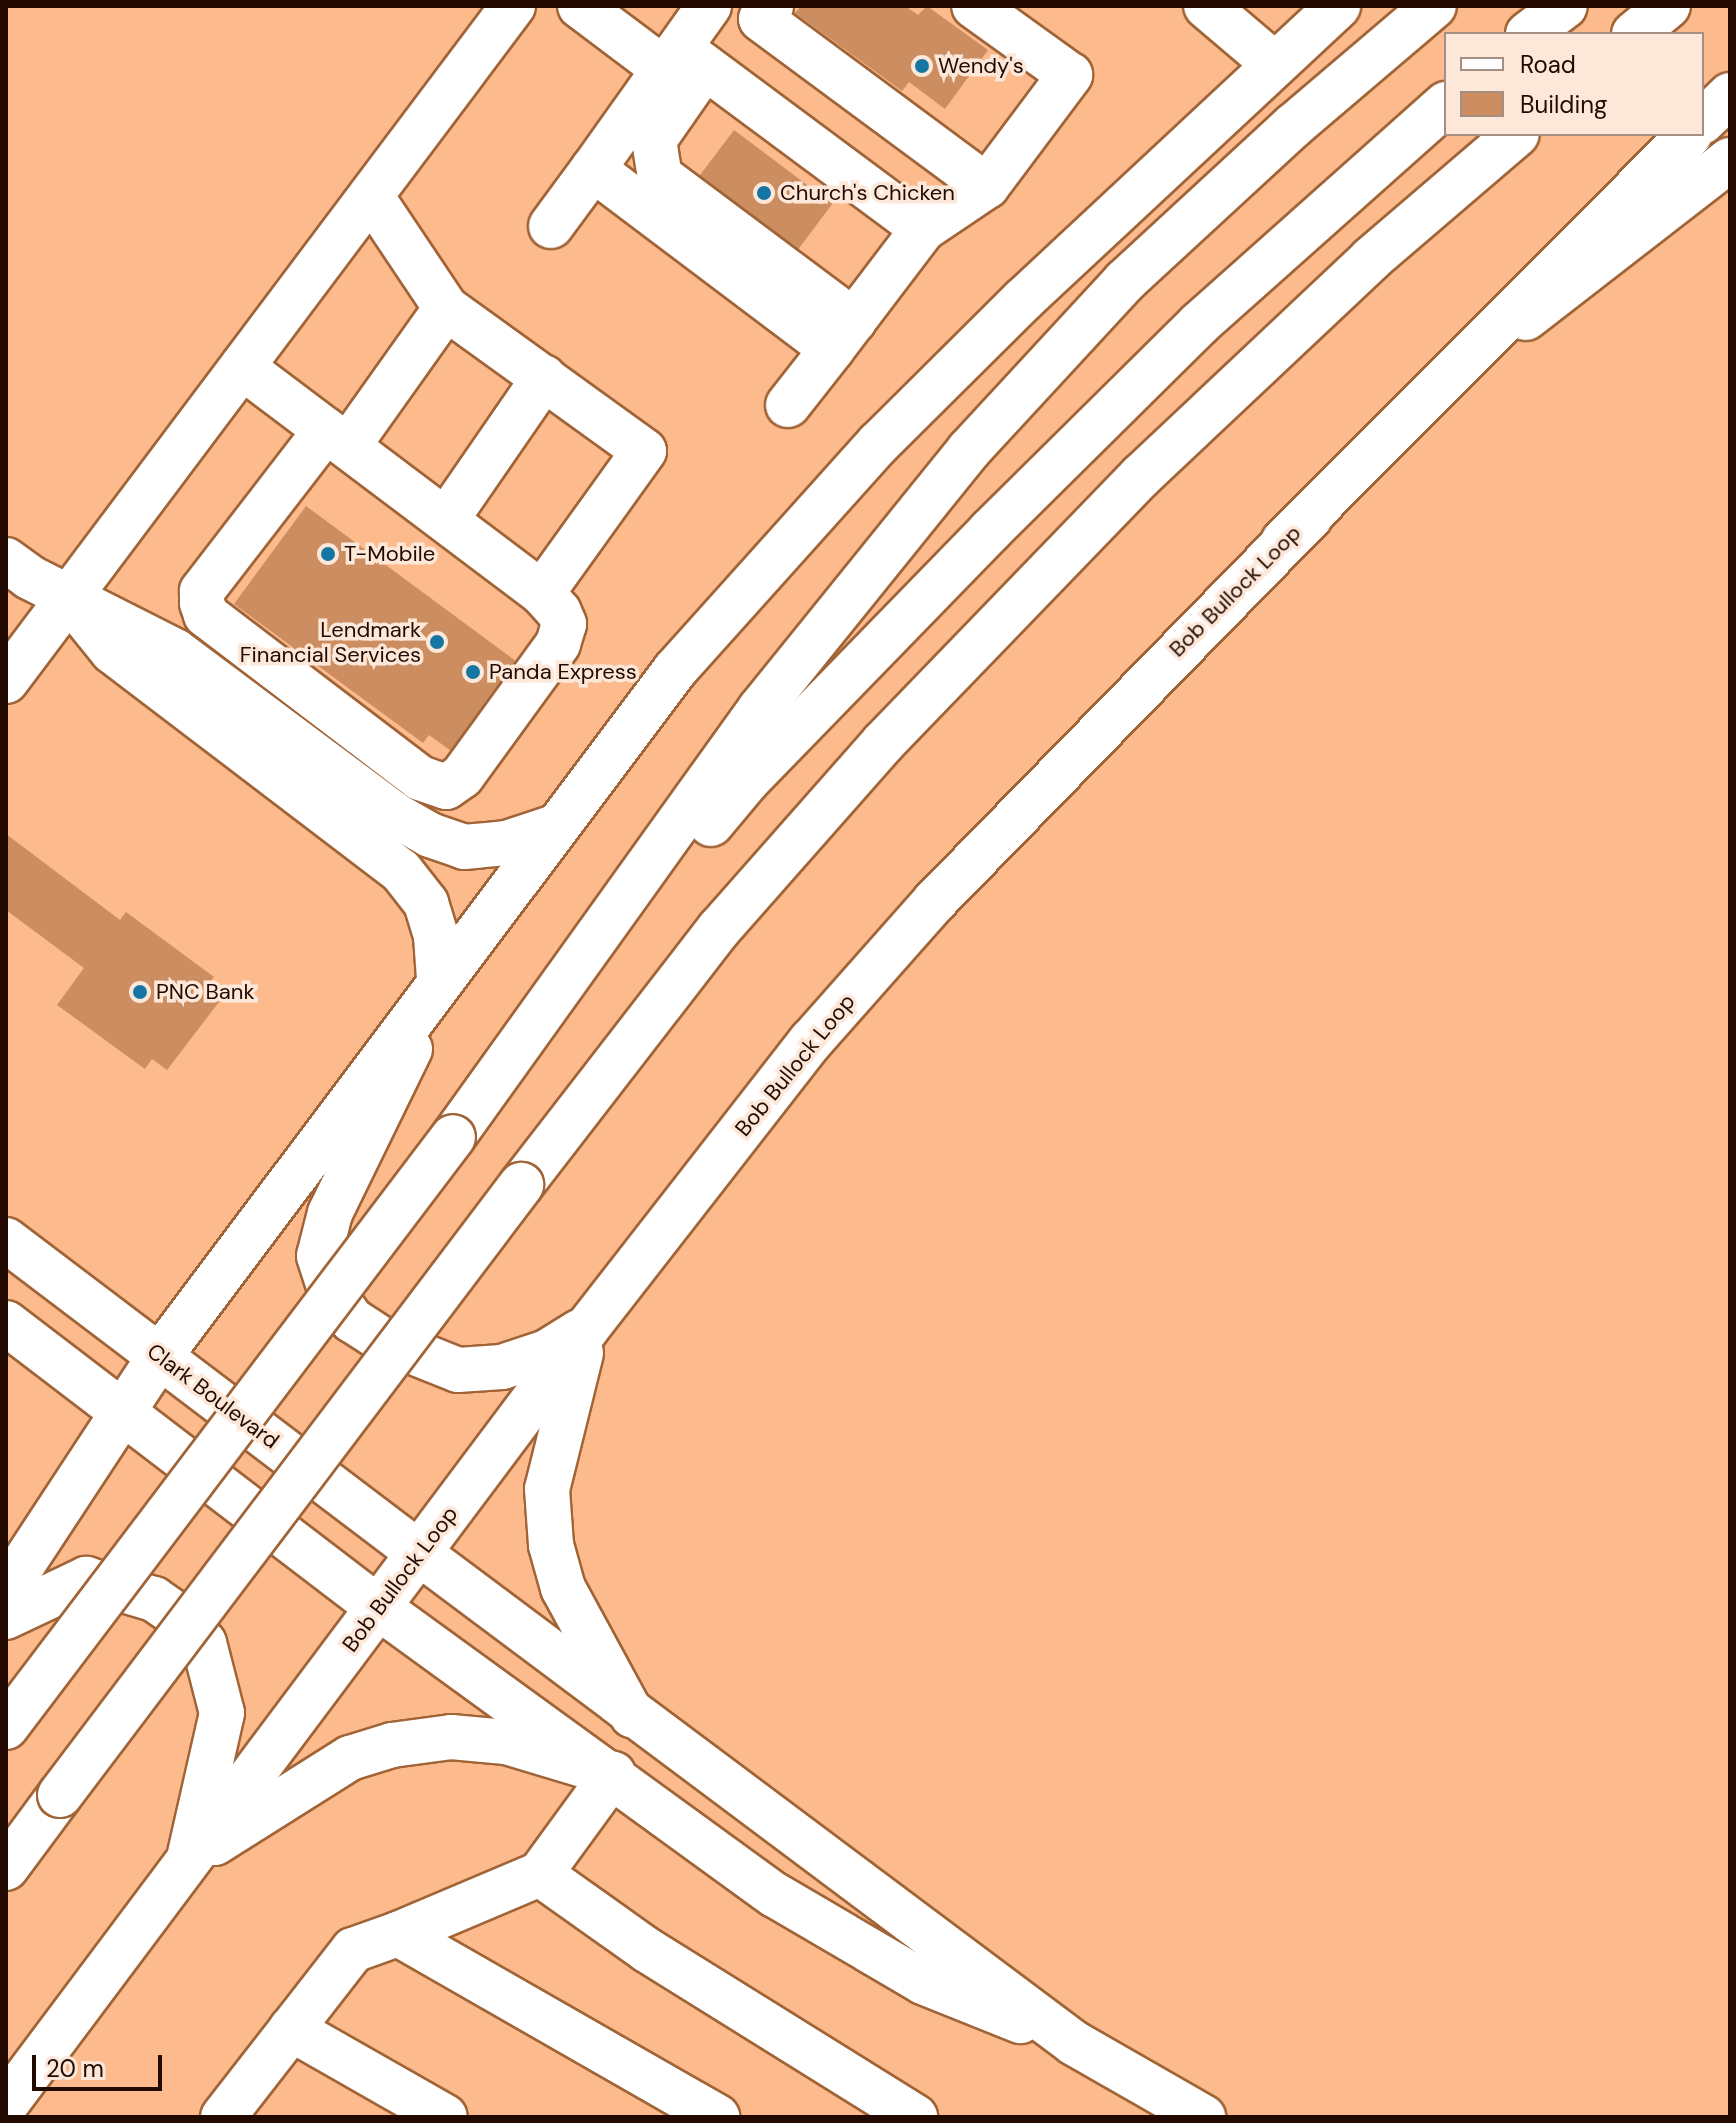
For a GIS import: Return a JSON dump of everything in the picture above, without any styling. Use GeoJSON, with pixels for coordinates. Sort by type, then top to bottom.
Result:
{"type":"FeatureCollection","features":[{"type":"Feature","properties":{"kind":"main road"},"geometry":{"type":"LineString","coordinates":[[6,681],[513,6]]}},
{"type":"Feature","properties":{"kind":"main road"},"geometry":{"type":"LineString","coordinates":[[580,6],[683,61],[923,229]]}},
{"type":"Feature","properties":{"kind":"main road"},"geometry":{"type":"LineString","coordinates":[[709,6],[683,61],[654,140],[660,176],[843,335]]}},
{"type":"Feature","properties":{"kind":"main road"},"geometry":{"type":"LineString","coordinates":[[771,6],[761,19],[987,186]]}},
{"type":"Feature","properties":{"kind":"main road"},"geometry":{"type":"LineString","coordinates":[[788,405],[923,229],[987,186],[1070,75],[974,6]]}},
{"type":"Feature","properties":{"kind":"main road"},"geometry":{"type":"LineString","coordinates":[[1206,6],[1273,63]]}},
{"type":"Feature","properties":{"kind":"main road"},"geometry":{"type":"LineString","coordinates":[[6,1590],[160,1356],[552,828],[675,670],[879,443],[1273,63],[1338,6]]}},
{"type":"Feature","properties":{"kind":"main road"},"geometry":{"type":"LineString","coordinates":[[6,1727],[453,1137],[760,709],[969,450],[1125,281],[1293,126],[1434,6]]}},
{"type":"Feature","properties":{"kind":"main road"},"geometry":{"type":"LineString","coordinates":[[1531,32],[1565,6]]}},
{"type":"Feature","properties":{"kind":"main road"},"geometry":{"type":"LineString","coordinates":[[1636,32],[1668,6]]}},
{"type":"Feature","properties":{"kind":"main road"},"geometry":{"type":"LineString","coordinates":[[551,226],[593,169],[683,61]]}},
{"type":"Feature","properties":{"kind":"main road"},"geometry":{"type":"LineString","coordinates":[[1704,120],[1730,95]]}},
{"type":"Feature","properties":{"kind":"main road"},"geometry":{"type":"LineString","coordinates":[[453,1137],[747,781],[1199,324],[1444,106]]}},
{"type":"Feature","properties":{"kind":"main road"},"geometry":{"type":"LineString","coordinates":[[6,1868],[521,1185],[719,929],[883,743],[1141,476],[1371,259],[1515,136]]}},
{"type":"Feature","properties":{"kind":"main road"},"geometry":{"type":"LineString","coordinates":[[1283,542],[1688,136]]}},
{"type":"Feature","properties":{"kind":"main road","name":"Bob Bullock Loop"},"geometry":{"type":"LineString","coordinates":[[6,2104],[588,1327],[811,1041],[946,890],[1283,542],[1506,334],[1730,160]]}},
{"type":"Feature","properties":{"kind":"main road"},"geometry":{"type":"LineString","coordinates":[[593,169],[843,335]]}},
{"type":"Feature","properties":{"kind":"main road"},"geometry":{"type":"LineString","coordinates":[[371,196],[446,308],[644,451],[542,593]]}},
{"type":"Feature","properties":{"kind":"main road"},"geometry":{"type":"LineString","coordinates":[[242,367],[337,438],[446,520],[542,593],[564,624],[558,644],[462,776],[446,787],[431,785],[206,615],[202,591],[337,438],[446,308]]}},
{"type":"Feature","properties":{"kind":"main road"},"geometry":{"type":"LineString","coordinates":[[446,520],[544,378]]}},
{"type":"Feature","properties":{"kind":"main road"},"geometry":{"type":"LineString","coordinates":[[6,560],[69,598],[175,651],[395,815],[430,835],[464,847],[507,843],[552,828]]}},
{"type":"Feature","properties":{"kind":"main road"},"geometry":{"type":"LineString","coordinates":[[69,598],[112,651],[401,871],[426,903],[436,936],[439,979],[396,1084],[330,1213],[319,1256],[330,1289],[352,1320],[383,1340],[458,1370],[502,1367],[547,1352],[588,1327]]}},
{"type":"Feature","properties":{"kind":"main road","name":"Clark Boulevard"},"geometry":{"type":"LineString","coordinates":[[6,1240],[632,1715],[1074,2043]]}},
{"type":"Feature","properties":{"kind":"main road"},"geometry":{"type":"LineString","coordinates":[[6,1323],[378,1607],[613,1774],[775,1895],[855,1946],[923,1982],[1074,2043],[1156,2105],[1203,2117]]}},
{"type":"Feature","properties":{"kind":"main road"},"geometry":{"type":"LineString","coordinates":[[588,1327],[547,1489],[551,1545],[563,1588],[632,1715]]}},
{"type":"Feature","properties":{"kind":"main road"},"geometry":{"type":"LineString","coordinates":[[6,1617],[86,1579],[154,1599],[183,1619],[204,1643],[222,1713],[189,1860]]}},
{"type":"Feature","properties":{"kind":"main road"},"geometry":{"type":"LineString","coordinates":[[189,1860],[350,1758],[392,1745],[451,1737],[506,1742],[613,1774]]}},
{"type":"Feature","properties":{"kind":"main road"},"geometry":{"type":"LineString","coordinates":[[223,2117],[353,1950],[540,1874],[613,1774]]}},
{"type":"Feature","properties":{"kind":"main road"},"geometry":{"type":"LineString","coordinates":[[540,1874],[647,1950],[915,2117]]}},
{"type":"Feature","properties":{"kind":"main road"},"geometry":{"type":"LineString","coordinates":[[398,1934],[717,2117]]}},
{"type":"Feature","properties":{"kind":"main road"},"geometry":{"type":"LineString","coordinates":[[291,2029],[445,2117]]}},
{"type":"Feature","properties":{"kind":"building","name":"Wendy's"},"geometry":{"type":"Polygon","coordinates":[[[801,6],[905,6],[918,15],[927,6],[988,50],[945,109],[909,82],[902,91],[795,13],[801,6]]]}},
{"type":"Feature","properties":{"kind":"building","name":"Church's Chicken"},"geometry":{"type":"Polygon","coordinates":[[[734,130],[832,204],[794,255],[695,181],[734,130]]]}},
{"type":"Feature","properties":{"kind":"building"},"geometry":{"type":"Polygon","coordinates":[[[306,506],[517,662],[451,751],[429,735],[423,743],[234,604],[306,506]]]}},
{"type":"Feature","properties":{"kind":"building","name":"PNC Bank"},"geometry":{"type":"Polygon","coordinates":[[[6,834],[120,920],[126,912],[214,977],[206,987],[222,998],[167,1070],[152,1059],[145,1069],[57,1005],[84,968],[6,910],[6,834]]]}},
{"type":"Feature","properties":{"kind":"place","name":"Wendy's"},"geometry":{"type":"Point","coordinates":[922,66]}},
{"type":"Feature","properties":{"kind":"place","name":"Church's Chicken"},"geometry":{"type":"Point","coordinates":[764,193]}},
{"type":"Feature","properties":{"kind":"place","name":"T-Mobile"},"geometry":{"type":"Point","coordinates":[328,554]}},
{"type":"Feature","properties":{"kind":"place","name":"Lendmark Financial Services"},"geometry":{"type":"Point","coordinates":[437,642]}},
{"type":"Feature","properties":{"kind":"place","name":"Panda Express"},"geometry":{"type":"Point","coordinates":[473,672]}},
{"type":"Feature","properties":{"kind":"place","name":"PNC Bank"},"geometry":{"type":"Point","coordinates":[140,992]}}]}
